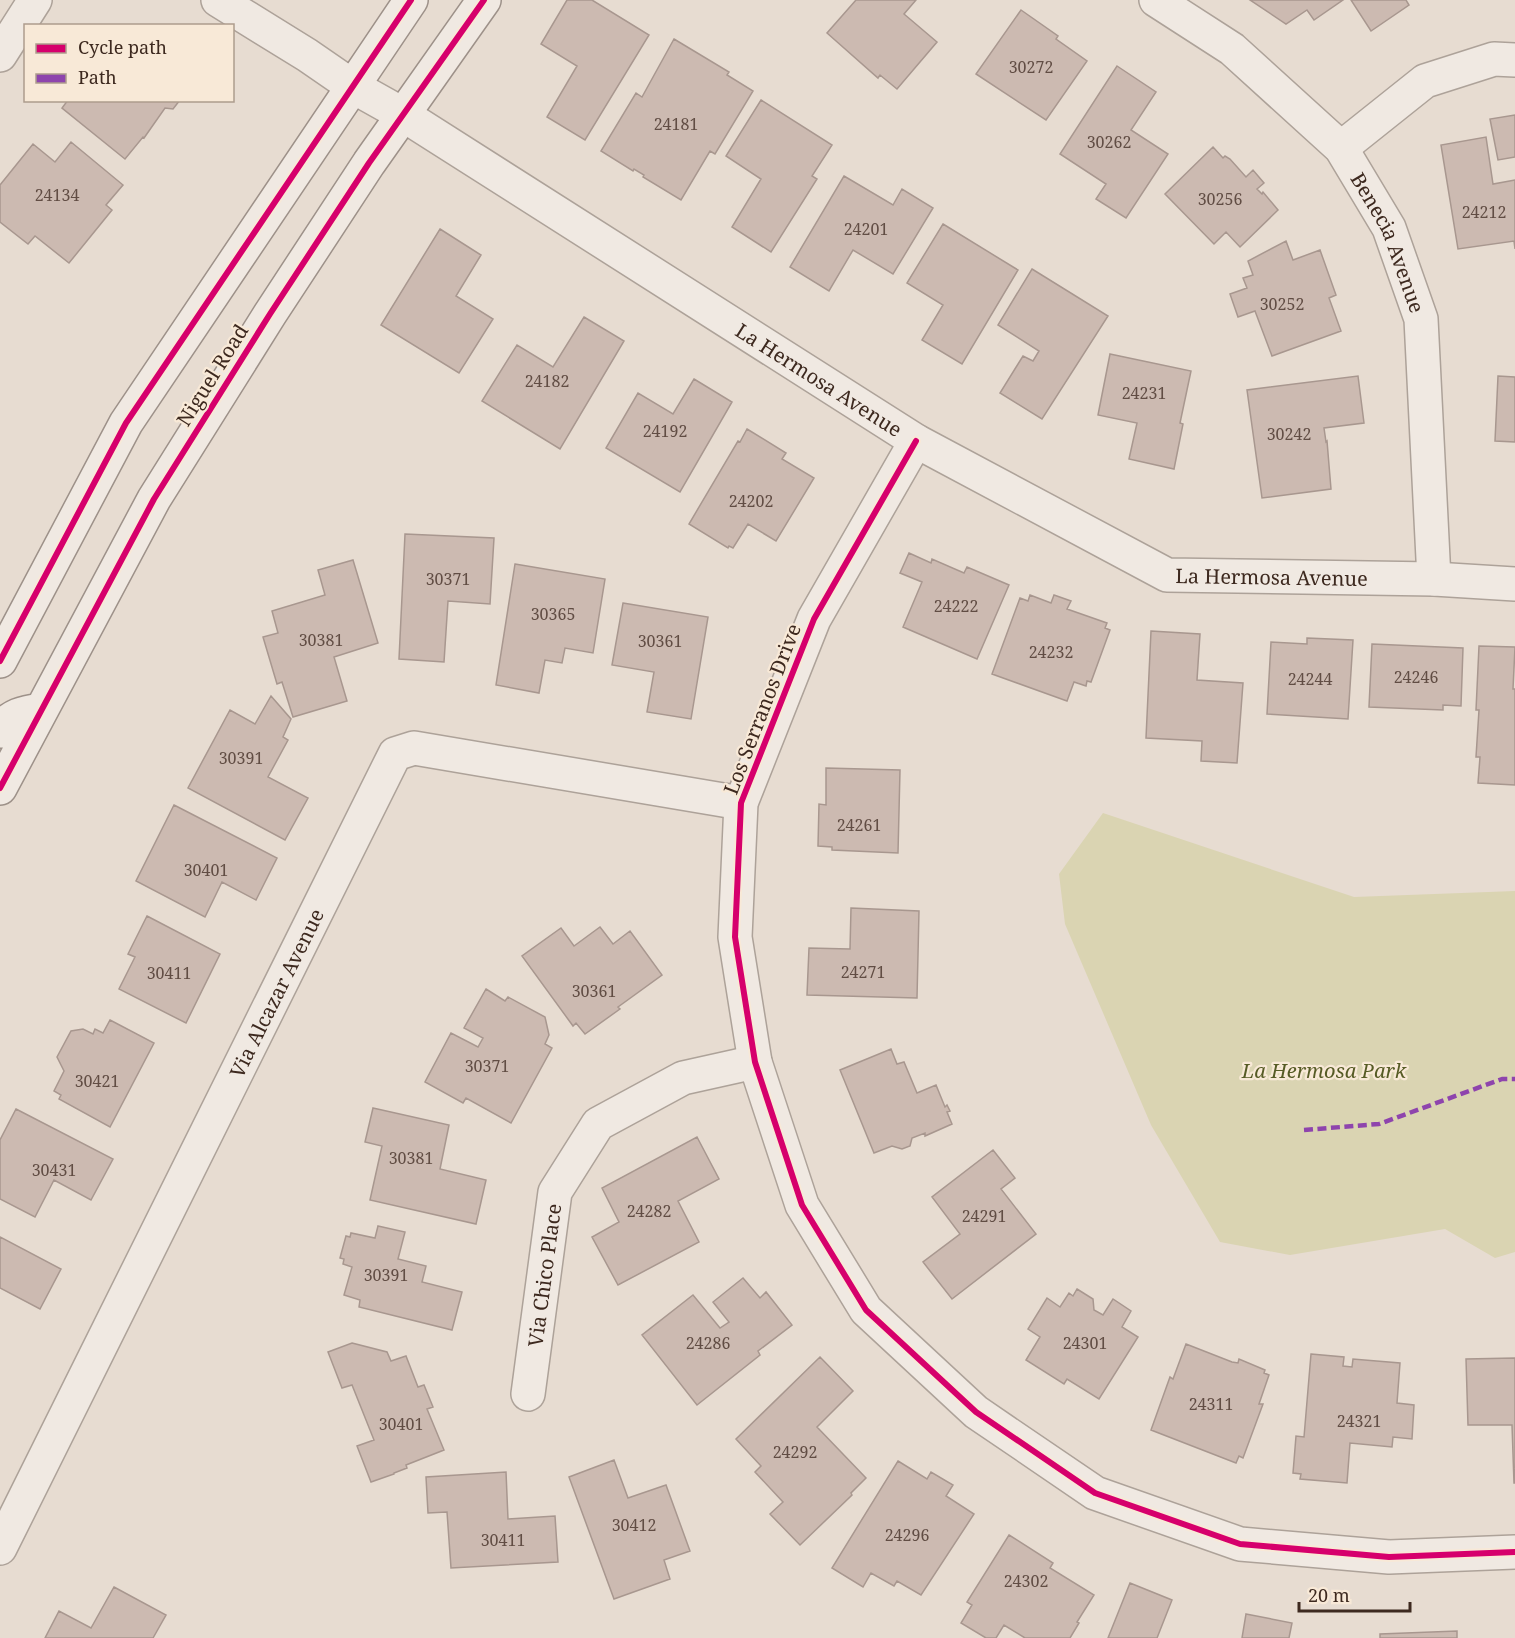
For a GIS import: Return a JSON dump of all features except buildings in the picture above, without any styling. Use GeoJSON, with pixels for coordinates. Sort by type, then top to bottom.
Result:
{"type":"FeatureCollection","features":[{"type":"Feature","properties":{"kind":"street"},"geometry":{"type":"LineString","coordinates":[[0,55],[35,0]]}},
{"type":"Feature","properties":{"kind":"street","name":"La Hermosa Avenue"},"geometry":{"type":"LineString","coordinates":[[218,0],[352,86],[402,114],[916,441],[1167,575],[1434,579],[1515,584]]}},
{"type":"Feature","properties":{"kind":"street"},"geometry":{"type":"LineString","coordinates":[[0,661],[126,423],[411,0]]}},
{"type":"Feature","properties":{"kind":"street","name":"Niguel Road"},"geometry":{"type":"LineString","coordinates":[[0,788],[154,500],[270,314],[402,114],[484,0]]}},
{"type":"Feature","properties":{"kind":"street","name":"Benecia Avenue"},"geometry":{"type":"LineString","coordinates":[[1156,0],[1232,50],[1341,148],[1389,228],[1421,319],[1434,579]]}},
{"type":"Feature","properties":{"kind":"street"},"geometry":{"type":"LineString","coordinates":[[1341,148],[1425,81],[1494,59],[1515,60]]}},
{"type":"Feature","properties":{"kind":"street","name":"Los Serranos Drive"},"geometry":{"type":"LineString","coordinates":[[916,441],[814,619],[741,803],[735,937],[755,1062],[802,1205],[866,1310],[976,1412],[1095,1493],[1240,1544],[1389,1557],[1515,1552]]}},
{"type":"Feature","properties":{"kind":"street"},"geometry":{"type":"LineString","coordinates":[[0,731],[19,713],[41,710]]}},
{"type":"Feature","properties":{"kind":"street","name":"Via Alcazar Avenue"},"geometry":{"type":"LineString","coordinates":[[0,1548],[395,754],[414,748],[741,803]]}},
{"type":"Feature","properties":{"kind":"street","name":"Via Chico Place"},"geometry":{"type":"LineString","coordinates":[[528,1394],[555,1192],[598,1124],[683,1078],[755,1062]]}},
{"type":"Feature","properties":{"kind":"green space","name":"La Hermosa Park"},"geometry":{"type":"Polygon","coordinates":[[[1103,813],[1354,897],[1515,891],[1515,1252],[1495,1258],[1445,1229],[1290,1255],[1220,1242],[1151,1125],[1065,924],[1059,874],[1103,813]]]}},
{"type":"Feature","properties":{"kind":"marked path"},"geometry":{"type":"LineString","coordinates":[[1304,1130],[1379,1124],[1502,1079],[1515,1079]]}},
{"type":"Feature","properties":{"kind":"cycle path"},"geometry":{"type":"LineString","coordinates":[[0,661],[126,423],[411,0]]}},
{"type":"Feature","properties":{"kind":"cycle path"},"geometry":{"type":"LineString","coordinates":[[0,788],[154,499],[270,314],[369,163],[484,0]]}},
{"type":"Feature","properties":{"kind":"cycle path"},"geometry":{"type":"LineString","coordinates":[[916,441],[814,619],[741,803],[735,937],[755,1062],[802,1205],[866,1310],[976,1412],[1095,1493],[1240,1544],[1389,1557],[1515,1552]]}}]}
